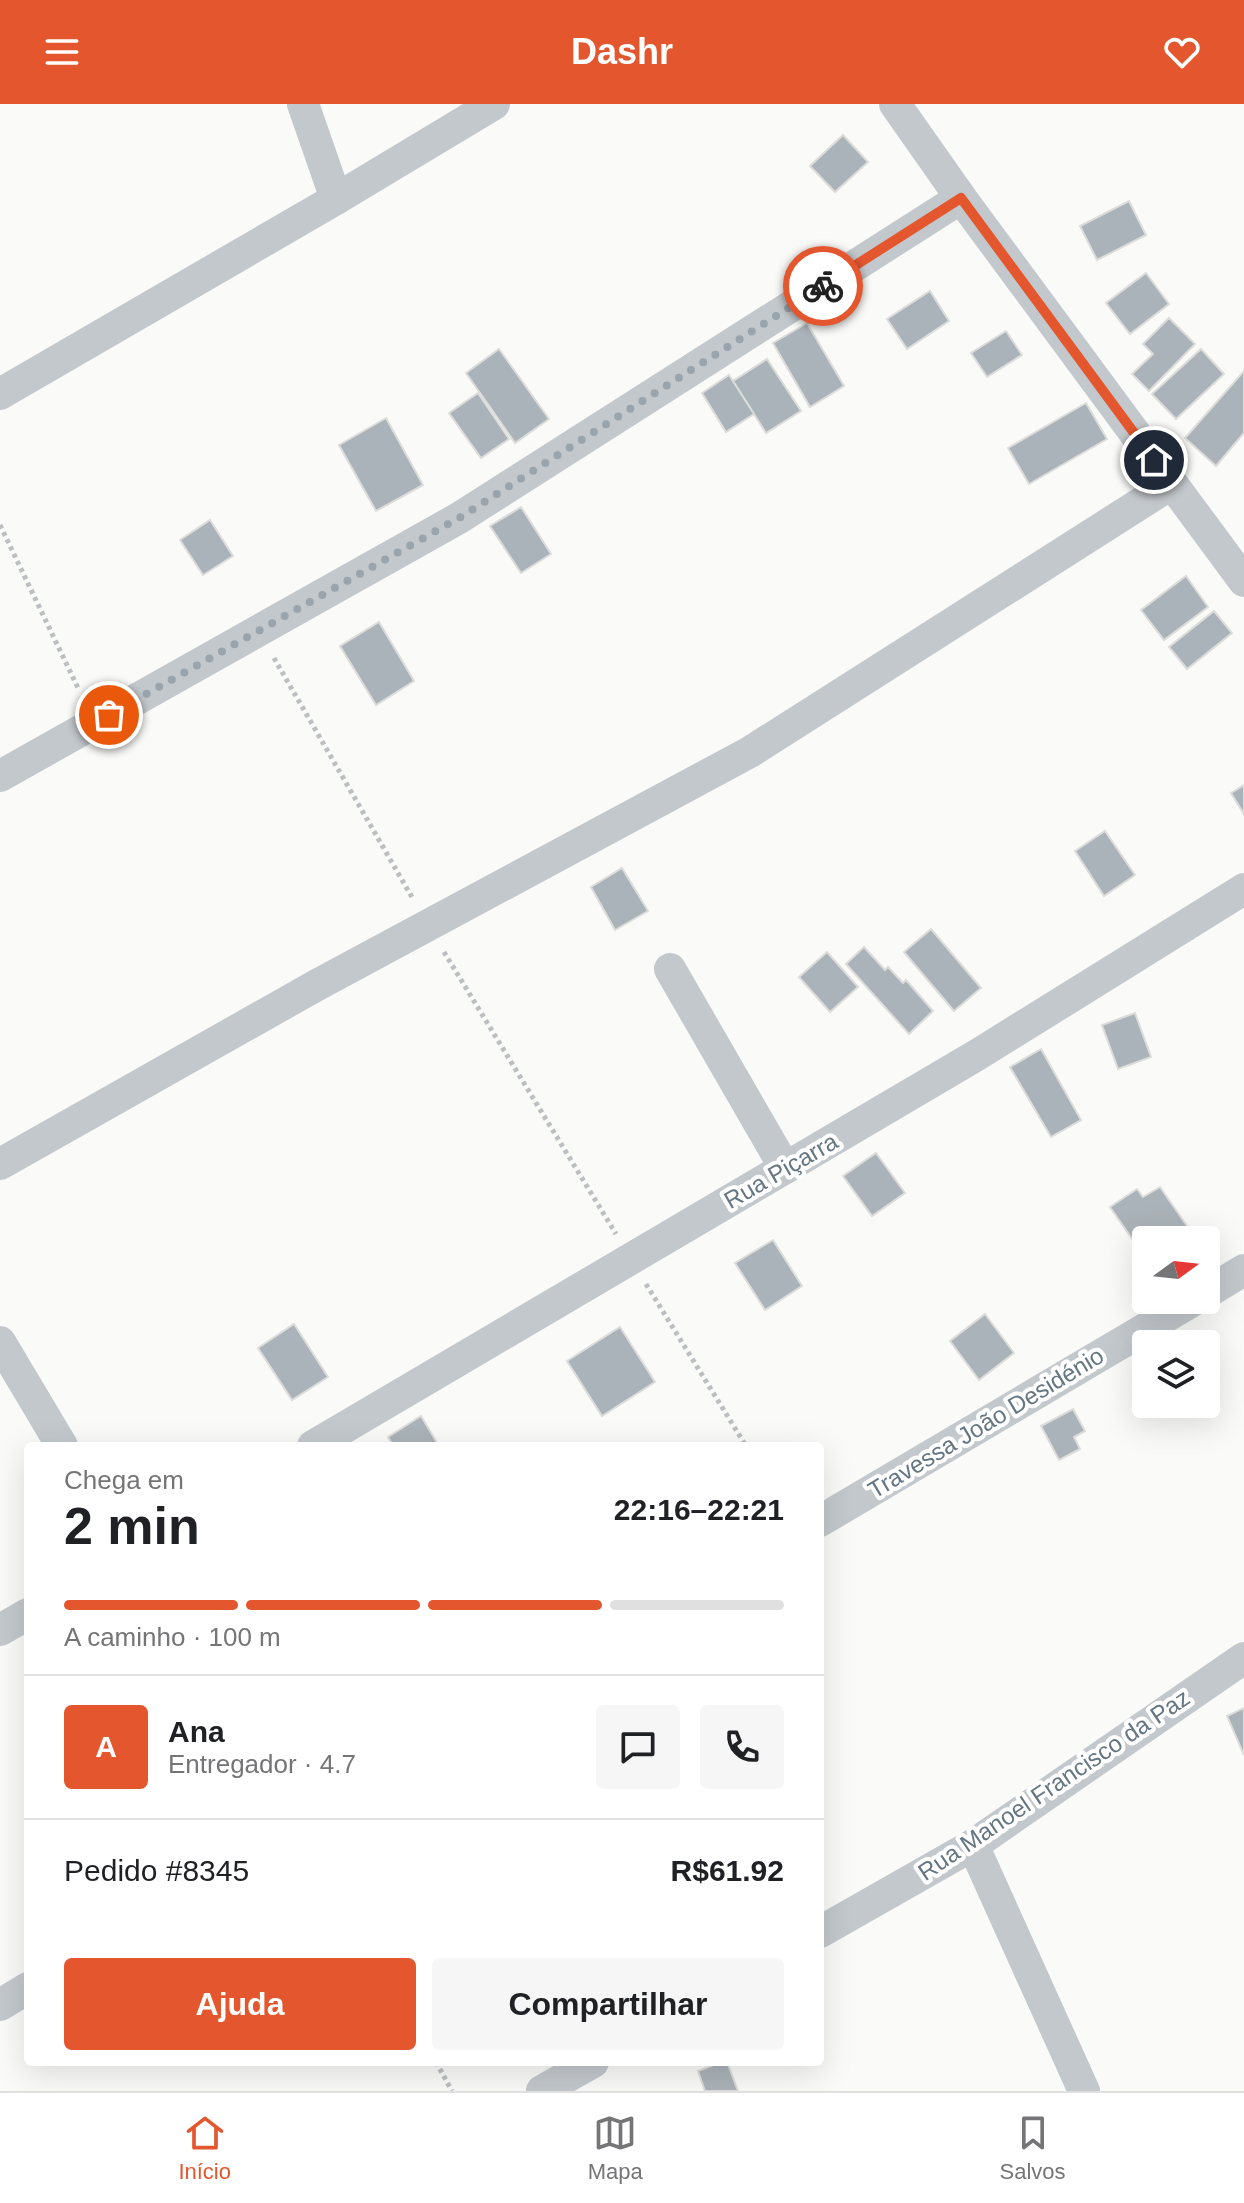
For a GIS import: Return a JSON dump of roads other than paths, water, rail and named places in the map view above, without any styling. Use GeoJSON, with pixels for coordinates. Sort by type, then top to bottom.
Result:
{"type":"FeatureCollection","features":[{"type":"Feature","properties":{"kind":"street"},"geometry":{"type":"LineString","coordinates":[[303,104],[336,199]]}},
{"type":"Feature","properties":{"kind":"street"},"geometry":{"type":"LineString","coordinates":[[0,394],[494,104]]}},
{"type":"Feature","properties":{"kind":"street"},"geometry":{"type":"LineString","coordinates":[[895,104],[1244,581]]}},
{"type":"Feature","properties":{"kind":"street"},"geometry":{"type":"LineString","coordinates":[[0,776],[459,518],[961,198]]}},
{"type":"Feature","properties":{"kind":"street"},"geometry":{"type":"LineString","coordinates":[[0,1164],[317,985],[750,752],[1171,484]]}},
{"type":"Feature","properties":{"kind":"street","name":"Rua Piçarra"},"geometry":{"type":"LineString","coordinates":[[320,1442],[977,1055],[1244,889]]}},
{"type":"Feature","properties":{"kind":"street"},"geometry":{"type":"LineString","coordinates":[[670,969],[785,1168]]}},
{"type":"Feature","properties":{"kind":"street"},"geometry":{"type":"LineString","coordinates":[[1220,1285],[1244,1270]]}},
{"type":"Feature","properties":{"kind":"street","name":"Travessa João Desidénio"},"geometry":{"type":"LineString","coordinates":[[824,1519],[1170,1314]]}},
{"type":"Feature","properties":{"kind":"street"},"geometry":{"type":"LineString","coordinates":[[0,1342],[60,1442]]}},
{"type":"Feature","properties":{"kind":"street"},"geometry":{"type":"LineString","coordinates":[[0,1630],[24,1616]]}},
{"type":"Feature","properties":{"kind":"street","name":"Rua Manoel Francisco da Paz"},"geometry":{"type":"LineString","coordinates":[[824,1930],[973,1845],[1244,1658]]}},
{"type":"Feature","properties":{"kind":"street"},"geometry":{"type":"LineString","coordinates":[[973,1845],[1084,2091]]}},
{"type":"Feature","properties":{"kind":"street"},"geometry":{"type":"LineString","coordinates":[[0,2005],[24,1990]]}},
{"type":"Feature","properties":{"kind":"street"},"geometry":{"type":"LineString","coordinates":[[542,2091],[586,2066]]}}]}
